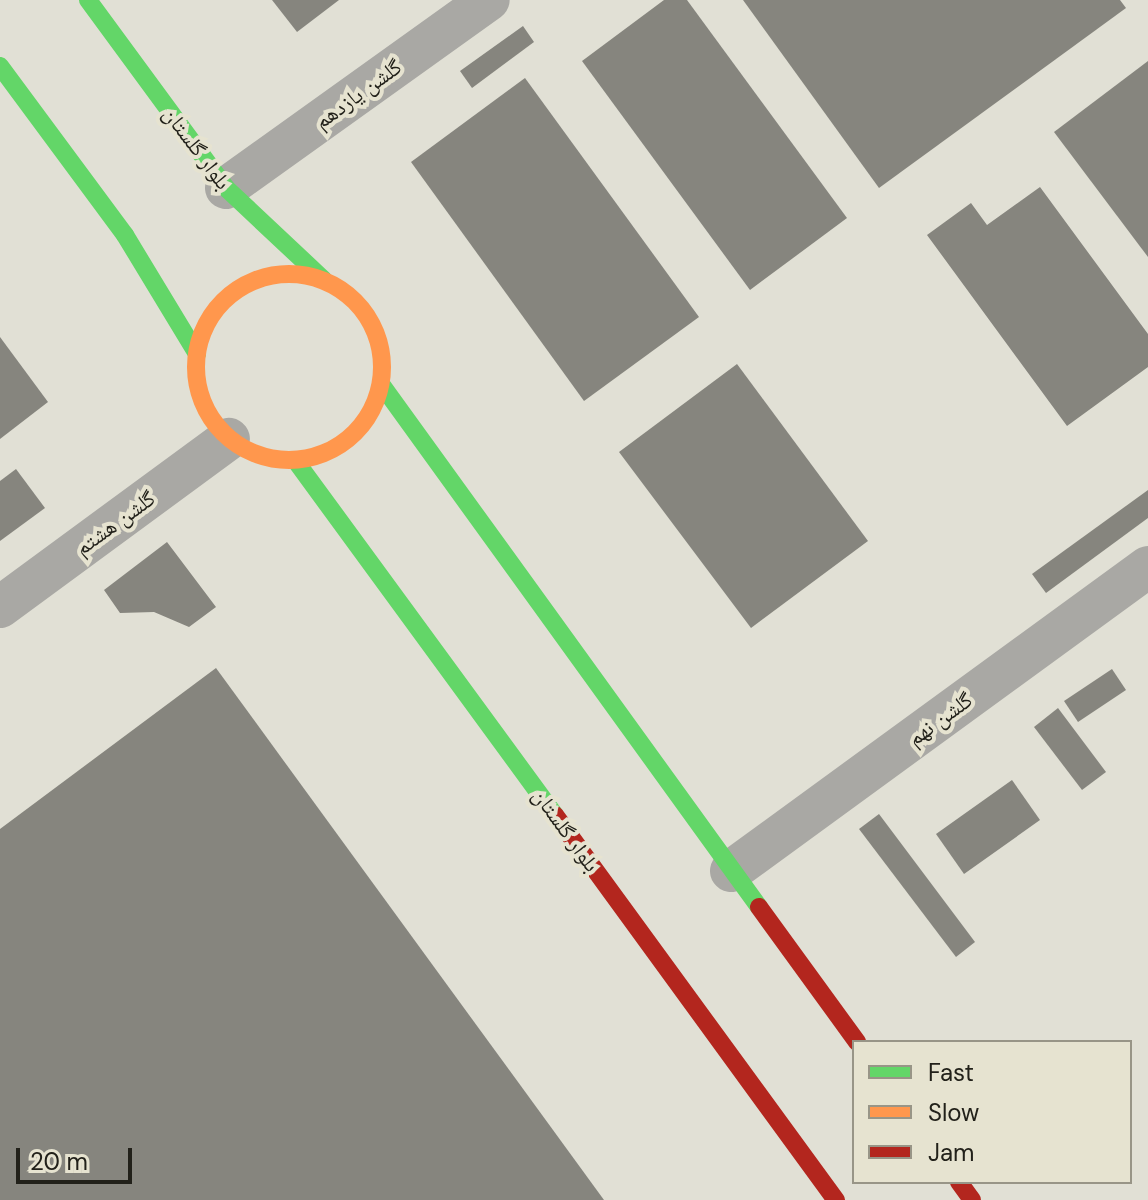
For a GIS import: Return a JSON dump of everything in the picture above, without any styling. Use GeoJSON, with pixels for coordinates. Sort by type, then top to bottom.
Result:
{"type":"FeatureCollection","features":[{"type":"Feature","properties":{"kind":"street","name":"بلوار گلستان"},"geometry":{"type":"LineString","coordinates":[[88,0],[226,188],[324,280]]}},
{"type":"Feature","properties":{"kind":"street","name":"گلشن یازدهم"},"geometry":{"type":"LineString","coordinates":[[226,188],[489,0]]}},
{"type":"Feature","properties":{"kind":"street"},"geometry":{"type":"LineString","coordinates":[[0,66],[125,235],[197,354],[202,402],[229,439],[260,456],[295,460],[329,452],[357,431],[381,384],[381,355],[371,322],[348,295],[324,280],[283,274],[249,282],[213,312],[197,354]]}},
{"type":"Feature","properties":{"kind":"street"},"geometry":{"type":"LineString","coordinates":[[381,384],[856,1040]]}},
{"type":"Feature","properties":{"kind":"street","name":"گلشن هشتم"},"geometry":{"type":"LineString","coordinates":[[0,607],[229,439]]}},
{"type":"Feature","properties":{"kind":"street","name":"بلوار گلستان"},"geometry":{"type":"LineString","coordinates":[[295,460],[836,1200]]}},
{"type":"Feature","properties":{"kind":"street","name":"گلشن نهم"},"geometry":{"type":"LineString","coordinates":[[731,871],[1148,567]]}},
{"type":"Feature","properties":{"kind":"building"},"geometry":{"type":"Polygon","coordinates":[[[272,0],[339,0],[297,32],[272,0]]]}},
{"type":"Feature","properties":{"kind":"building"},"geometry":{"type":"Polygon","coordinates":[[[664,0],[687,0],[847,218],[750,290],[582,61],[664,0]]]}},
{"type":"Feature","properties":{"kind":"building"},"geometry":{"type":"Polygon","coordinates":[[[743,0],[1120,0],[1126,8],[879,188],[743,0]]]}},
{"type":"Feature","properties":{"kind":"building"},"geometry":{"type":"Polygon","coordinates":[[[523,26],[534,42],[472,88],[460,71],[523,26]]]}},
{"type":"Feature","properties":{"kind":"building"},"geometry":{"type":"Polygon","coordinates":[[[1148,61],[1148,257],[1054,132],[1148,61]]]}},
{"type":"Feature","properties":{"kind":"building"},"geometry":{"type":"Polygon","coordinates":[[[525,78],[699,317],[584,401],[411,162],[525,78]]]}},
{"type":"Feature","properties":{"kind":"building"},"geometry":{"type":"Polygon","coordinates":[[[1040,187],[1148,334],[1148,367],[1067,426],[927,235],[971,203],[987,225],[1040,187]]]}},
{"type":"Feature","properties":{"kind":"building"},"geometry":{"type":"Polygon","coordinates":[[[0,337],[48,402],[0,439],[0,337]]]}},
{"type":"Feature","properties":{"kind":"building"},"geometry":{"type":"Polygon","coordinates":[[[737,364],[868,541],[751,628],[619,452],[737,364]]]}},
{"type":"Feature","properties":{"kind":"building"},"geometry":{"type":"Polygon","coordinates":[[[16,469],[45,508],[0,541],[0,481],[16,469]]]}},
{"type":"Feature","properties":{"kind":"building"},"geometry":{"type":"Polygon","coordinates":[[[1148,490],[1148,518],[1046,593],[1032,574],[1148,490]]]}},
{"type":"Feature","properties":{"kind":"building"},"geometry":{"type":"Polygon","coordinates":[[[167,542],[216,607],[189,627],[154,612],[120,613],[104,590],[167,542]]]}},
{"type":"Feature","properties":{"kind":"building"},"geometry":{"type":"Polygon","coordinates":[[[216,668],[604,1200],[0,1200],[0,829],[216,668]]]}},
{"type":"Feature","properties":{"kind":"building"},"geometry":{"type":"Polygon","coordinates":[[[1112,669],[1126,690],[1078,722],[1064,701],[1112,669]]]}},
{"type":"Feature","properties":{"kind":"building"},"geometry":{"type":"Polygon","coordinates":[[[1058,708],[1106,772],[1082,790],[1034,727],[1058,708]]]}},
{"type":"Feature","properties":{"kind":"building"},"geometry":{"type":"Polygon","coordinates":[[[1012,780],[1040,820],[964,874],[936,834],[1012,780]]]}},
{"type":"Feature","properties":{"kind":"building"},"geometry":{"type":"Polygon","coordinates":[[[879,814],[975,942],[956,957],[859,829],[879,814]]]}},
{"type":"Feature","properties":{"kind":"traffic: fast"},"geometry":{"type":"LineString","coordinates":[[88,0],[226,188],[324,280]]}},
{"type":"Feature","properties":{"kind":"traffic: fast"},"geometry":{"type":"LineString","coordinates":[[0,66],[125,235],[197,354]]}},
{"type":"Feature","properties":{"kind":"traffic: fast"},"geometry":{"type":"LineString","coordinates":[[381,384],[759,907]]}},
{"type":"Feature","properties":{"kind":"traffic: fast"},"geometry":{"type":"LineString","coordinates":[[295,460],[555,815]]}},
{"type":"Feature","properties":{"kind":"traffic: slow"},"geometry":{"type":"LineString","coordinates":[[289,274],[325,281],[355,301],[375,331],[382,367],[375,403],[355,433],[325,453],[289,460],[253,453],[223,433],[203,403],[196,367],[203,331],[223,301],[253,281],[289,274]]}},
{"type":"Feature","properties":{"kind":"traffic: jam"},"geometry":{"type":"LineString","coordinates":[[555,815],[836,1200]]}},
{"type":"Feature","properties":{"kind":"traffic: jam"},"geometry":{"type":"LineString","coordinates":[[759,907],[856,1040]]}},
{"type":"Feature","properties":{"kind":"traffic: jam"},"geometry":{"type":"LineString","coordinates":[[960,1184],[972,1200]]}}]}
